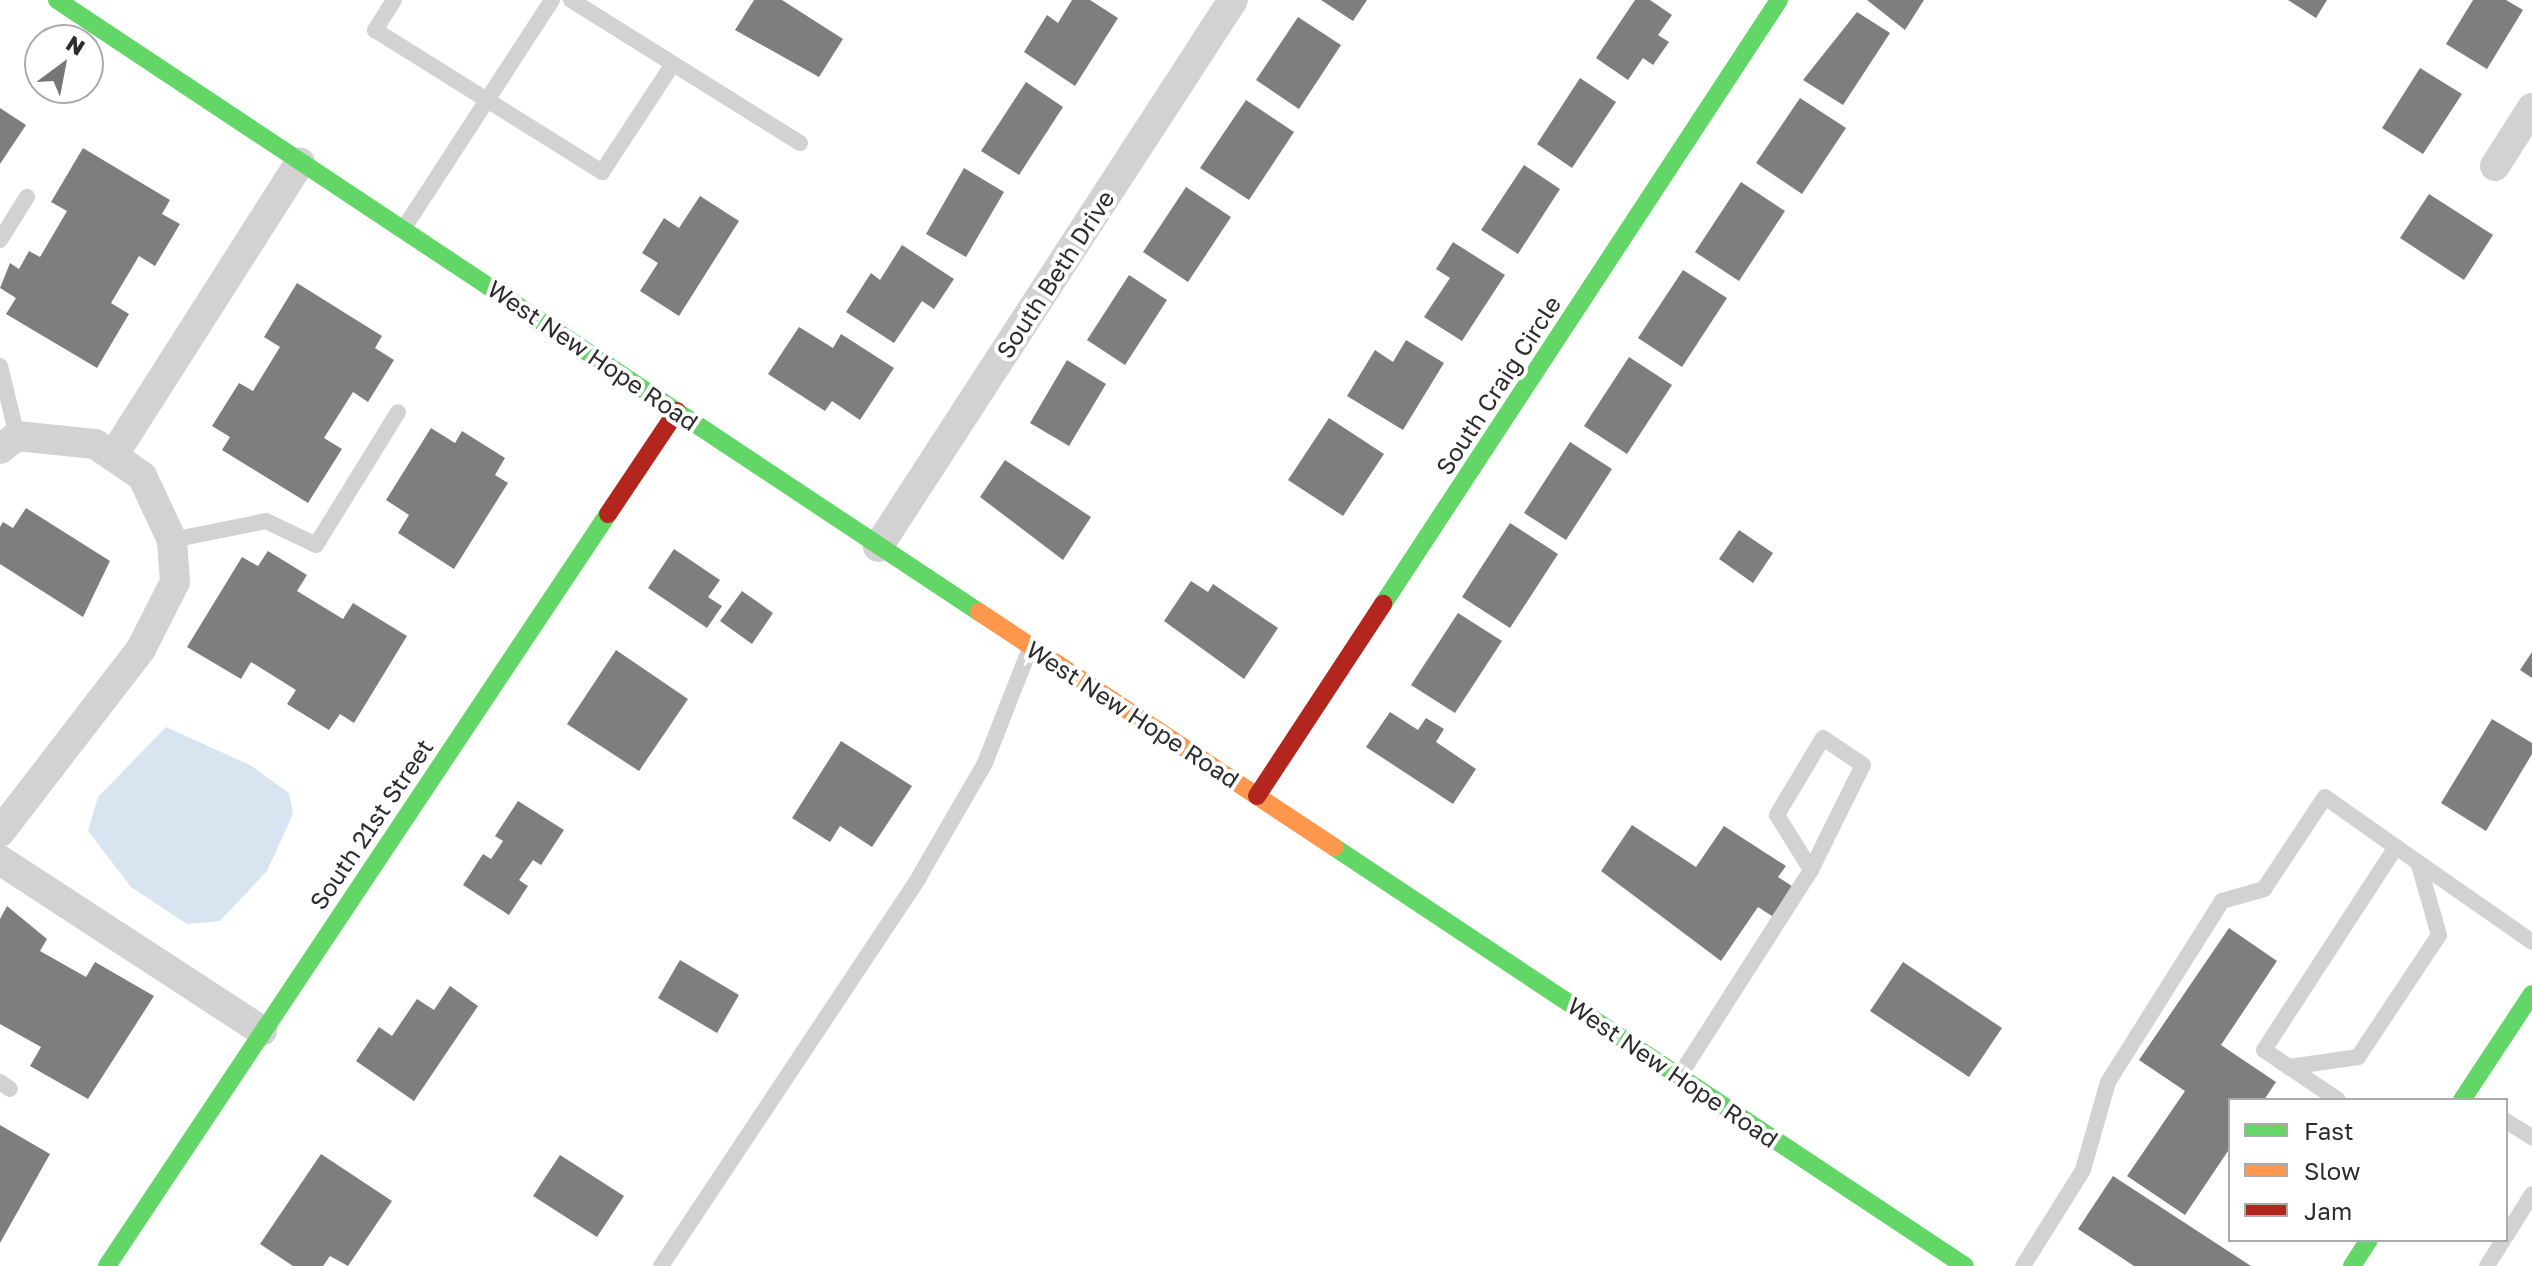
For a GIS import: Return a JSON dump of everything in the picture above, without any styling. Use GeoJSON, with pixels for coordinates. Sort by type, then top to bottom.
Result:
{"type":"FeatureCollection","features":[{"type":"Feature","properties":{"kind":"main road","name":"West New Hope Road"},"geometry":{"type":"LineString","coordinates":[[57,0],[1965,1266]]}},
{"type":"Feature","properties":{"kind":"main road","name":"South Craig Circle"},"geometry":{"type":"LineString","coordinates":[[1257,796],[1779,0]]}},
{"type":"Feature","properties":{"kind":"main road","name":"South 21st Street"},"geometry":{"type":"LineString","coordinates":[[107,1266],[677,411]]}},
{"type":"Feature","properties":{"kind":"main road"},"geometry":{"type":"LineString","coordinates":[[2467,1098],[2532,994]]}},
{"type":"Feature","properties":{"kind":"main road"},"geometry":{"type":"LineString","coordinates":[[2352,1266],[2368,1242]]}},
{"type":"Feature","properties":{"kind":"street","name":"South Beth Drive"},"geometry":{"type":"LineString","coordinates":[[878,547],[1233,0]]}},
{"type":"Feature","properties":{"kind":"street"},"geometry":{"type":"LineString","coordinates":[[2495,166],[2532,108]]}},
{"type":"Feature","properties":{"kind":"street"},"geometry":{"type":"LineString","coordinates":[[113,456],[300,162]]}},
{"type":"Feature","properties":{"kind":"street"},"geometry":{"type":"LineString","coordinates":[[0,832],[141,649],[175,582],[172,540],[142,476],[95,444],[9,443]]}},
{"type":"Feature","properties":{"kind":"street"},"geometry":{"type":"LineString","coordinates":[[0,860],[262,1031]]}},
{"type":"Feature","properties":{"kind":"lane"},"geometry":{"type":"LineString","coordinates":[[394,0],[375,30],[602,172],[673,64]]}},
{"type":"Feature","properties":{"kind":"lane"},"geometry":{"type":"LineString","coordinates":[[403,229],[552,0]]}},
{"type":"Feature","properties":{"kind":"lane"},"geometry":{"type":"LineString","coordinates":[[571,0],[800,143]]}},
{"type":"Feature","properties":{"kind":"lane"},"geometry":{"type":"LineString","coordinates":[[0,240],[27,197]]}},
{"type":"Feature","properties":{"kind":"lane"},"geometry":{"type":"LineString","coordinates":[[0,366],[9,443]]}},
{"type":"Feature","properties":{"kind":"lane"},"geometry":{"type":"LineString","coordinates":[[172,540],[266,521],[316,545],[398,412]]}},
{"type":"Feature","properties":{"kind":"lane"},"geometry":{"type":"LineString","coordinates":[[661,1266],[935,850],[985,763],[1031,647]]}},
{"type":"Feature","properties":{"kind":"lane"},"geometry":{"type":"LineString","coordinates":[[1679,1076],[1811,870],[1863,765],[1823,738],[1777,815],[1811,870]]}},
{"type":"Feature","properties":{"kind":"lane"},"geometry":{"type":"LineString","coordinates":[[2023,1266],[2083,1170],[2108,1082],[2222,901],[2264,889],[2325,797],[2532,942]]}},
{"type":"Feature","properties":{"kind":"lane"},"geometry":{"type":"LineString","coordinates":[[2335,1098],[2264,1050],[2396,847]]}},
{"type":"Feature","properties":{"kind":"lane"},"geometry":{"type":"LineString","coordinates":[[2289,1067],[2358,1057],[2439,935],[2418,862]]}},
{"type":"Feature","properties":{"kind":"lane"},"geometry":{"type":"LineString","coordinates":[[2508,1122],[2532,1137]]}},
{"type":"Feature","properties":{"kind":"lane"},"geometry":{"type":"LineString","coordinates":[[2508,1233],[2532,1194]]}},
{"type":"Feature","properties":{"kind":"lane"},"geometry":{"type":"LineString","coordinates":[[2487,1266],[2502,1242]]}},
{"type":"Feature","properties":{"kind":"shaded area"},"geometry":{"type":"Polygon","coordinates":[[[166,727],[250,765],[289,793],[293,814],[267,871],[220,921],[187,924],[131,887],[88,831],[98,797],[166,727]]]}},
{"type":"Feature","properties":{"kind":"building"},"geometry":{"type":"Polygon","coordinates":[[[754,0],[782,0],[843,39],[819,77],[735,30],[754,0]]]}},
{"type":"Feature","properties":{"kind":"building"},"geometry":{"type":"Polygon","coordinates":[[[1072,0],[1090,0],[1118,18],[1075,86],[1024,52],[1047,15],[1058,23],[1072,0]]]}},
{"type":"Feature","properties":{"kind":"building"},"geometry":{"type":"Polygon","coordinates":[[[1321,0],[1367,0],[1353,21],[1321,0]]]}},
{"type":"Feature","properties":{"kind":"building"},"geometry":{"type":"Polygon","coordinates":[[[1635,0],[1650,0],[1672,15],[1658,35],[1669,42],[1653,65],[1643,58],[1628,80],[1596,58],[1635,0]]]}},
{"type":"Feature","properties":{"kind":"building"},"geometry":{"type":"Polygon","coordinates":[[[1867,0],[1924,0],[1905,30],[1867,0]]]}},
{"type":"Feature","properties":{"kind":"building"},"geometry":{"type":"Polygon","coordinates":[[[2288,0],[2327,0],[2316,18],[2288,0]]]}},
{"type":"Feature","properties":{"kind":"building"},"geometry":{"type":"Polygon","coordinates":[[[2473,0],[2506,0],[2523,10],[2487,69],[2446,44],[2473,0]]]}},
{"type":"Feature","properties":{"kind":"building"},"geometry":{"type":"Polygon","coordinates":[[[1857,12],[1890,33],[1843,105],[1803,80],[1857,12]]]}},
{"type":"Feature","properties":{"kind":"building"},"geometry":{"type":"Polygon","coordinates":[[[1298,17],[1341,45],[1299,109],[1256,80],[1298,17]]]}},
{"type":"Feature","properties":{"kind":"building"},"geometry":{"type":"Polygon","coordinates":[[[2420,68],[2462,94],[2423,154],[2382,128],[2420,68]]]}},
{"type":"Feature","properties":{"kind":"building"},"geometry":{"type":"Polygon","coordinates":[[[1580,78],[1616,102],[1572,168],[1537,144],[1580,78]]]}},
{"type":"Feature","properties":{"kind":"building"},"geometry":{"type":"Polygon","coordinates":[[[1026,82],[1063,107],[1019,175],[981,151],[1026,82]]]}},
{"type":"Feature","properties":{"kind":"building"},"geometry":{"type":"Polygon","coordinates":[[[1800,98],[1846,128],[1802,194],[1756,163],[1800,98]]]}},
{"type":"Feature","properties":{"kind":"building"},"geometry":{"type":"Polygon","coordinates":[[[1246,100],[1294,132],[1249,200],[1200,168],[1246,100]]]}},
{"type":"Feature","properties":{"kind":"building"},"geometry":{"type":"Polygon","coordinates":[[[0,108],[26,125],[0,164],[0,108]]]}},
{"type":"Feature","properties":{"kind":"building"},"geometry":{"type":"Polygon","coordinates":[[[83,148],[170,200],[162,214],[180,224],[155,266],[139,256],[111,303],[129,314],[97,368],[6,314],[16,298],[0,288],[10,263],[19,269],[29,251],[40,257],[67,211],[51,202],[83,148]]]}},
{"type":"Feature","properties":{"kind":"building"},"geometry":{"type":"Polygon","coordinates":[[[1524,165],[1560,189],[1518,254],[1481,230],[1524,165]]]}},
{"type":"Feature","properties":{"kind":"building"},"geometry":{"type":"Polygon","coordinates":[[[964,168],[1004,192],[966,257],[926,234],[964,168]]]}},
{"type":"Feature","properties":{"kind":"building"},"geometry":{"type":"Polygon","coordinates":[[[1741,182],[1785,211],[1739,281],[1695,252],[1741,182]]]}},
{"type":"Feature","properties":{"kind":"building"},"geometry":{"type":"Polygon","coordinates":[[[1186,187],[1231,217],[1188,282],[1143,252],[1186,187]]]}},
{"type":"Feature","properties":{"kind":"building"},"geometry":{"type":"Polygon","coordinates":[[[2429,194],[2493,235],[2464,280],[2400,238],[2429,194]]]}},
{"type":"Feature","properties":{"kind":"building"},"geometry":{"type":"Polygon","coordinates":[[[700,196],[739,221],[679,316],[640,291],[658,263],[642,253],[664,218],[679,228],[700,196]]]}},
{"type":"Feature","properties":{"kind":"building"},"geometry":{"type":"Polygon","coordinates":[[[1453,242],[1505,275],[1462,341],[1424,317],[1450,278],[1436,269],[1453,242]]]}},
{"type":"Feature","properties":{"kind":"building"},"geometry":{"type":"Polygon","coordinates":[[[902,245],[954,279],[934,309],[922,301],[894,343],[846,312],[871,273],[880,280],[902,245]]]}},
{"type":"Feature","properties":{"kind":"building"},"geometry":{"type":"Polygon","coordinates":[[[1683,270],[1727,298],[1682,367],[1638,338],[1683,270]]]}},
{"type":"Feature","properties":{"kind":"building"},"geometry":{"type":"Polygon","coordinates":[[[1129,275],[1167,300],[1125,365],[1087,340],[1129,275]]]}},
{"type":"Feature","properties":{"kind":"building"},"geometry":{"type":"Polygon","coordinates":[[[297,283],[382,336],[375,348],[394,360],[368,402],[353,392],[324,438],[342,449],[308,503],[222,450],[230,437],[212,426],[239,383],[253,391],[280,347],[264,337],[297,283]]]}},
{"type":"Feature","properties":{"kind":"building"},"geometry":{"type":"Polygon","coordinates":[[[799,327],[833,348],[841,334],[894,368],[860,420],[832,401],[825,411],[768,374],[799,327]]]}},
{"type":"Feature","properties":{"kind":"building"},"geometry":{"type":"Polygon","coordinates":[[[1406,340],[1444,363],[1403,430],[1347,396],[1375,350],[1393,362],[1406,340]]]}},
{"type":"Feature","properties":{"kind":"building"},"geometry":{"type":"Polygon","coordinates":[[[1629,357],[1672,385],[1627,454],[1584,426],[1629,357]]]}},
{"type":"Feature","properties":{"kind":"building"},"geometry":{"type":"Polygon","coordinates":[[[1067,360],[1106,384],[1069,446],[1030,423],[1067,360]]]}},
{"type":"Feature","properties":{"kind":"building"},"geometry":{"type":"Polygon","coordinates":[[[1329,418],[1384,454],[1343,516],[1288,480],[1329,418]]]}},
{"type":"Feature","properties":{"kind":"building"},"geometry":{"type":"Polygon","coordinates":[[[431,428],[455,443],[462,431],[505,458],[495,475],[508,483],[454,569],[398,533],[409,515],[386,500],[431,428]]]}},
{"type":"Feature","properties":{"kind":"building"},"geometry":{"type":"Polygon","coordinates":[[[1570,442],[1612,469],[1566,540],[1524,513],[1570,442]]]}},
{"type":"Feature","properties":{"kind":"building"},"geometry":{"type":"Polygon","coordinates":[[[1005,460],[1091,517],[1063,560],[980,497],[1005,460]]]}},
{"type":"Feature","properties":{"kind":"building"},"geometry":{"type":"Polygon","coordinates":[[[26,508],[110,561],[83,617],[0,564],[0,527],[3,522],[13,528],[26,508]]]}},
{"type":"Feature","properties":{"kind":"building"},"geometry":{"type":"Polygon","coordinates":[[[1510,523],[1558,554],[1510,628],[1462,597],[1510,523]]]}},
{"type":"Feature","properties":{"kind":"building"},"geometry":{"type":"Polygon","coordinates":[[[1739,530],[1773,553],[1753,583],[1719,559],[1739,530]]]}},
{"type":"Feature","properties":{"kind":"building"},"geometry":{"type":"Polygon","coordinates":[[[674,549],[720,580],[708,597],[722,606],[707,628],[648,588],[674,549]]]}},
{"type":"Feature","properties":{"kind":"building"},"geometry":{"type":"Polygon","coordinates":[[[268,551],[307,575],[297,591],[343,619],[353,603],[407,636],[354,723],[340,714],[329,730],[287,704],[296,690],[251,662],[241,679],[187,647],[242,557],[258,566],[268,551]]]}},
{"type":"Feature","properties":{"kind":"building"},"geometry":{"type":"Polygon","coordinates":[[[1191,581],[1208,592],[1213,584],[1278,628],[1244,679],[1164,621],[1191,581]]]}},
{"type":"Feature","properties":{"kind":"building"},"geometry":{"type":"Polygon","coordinates":[[[742,591],[773,613],[752,644],[720,621],[742,591]]]}},
{"type":"Feature","properties":{"kind":"building"},"geometry":{"type":"Polygon","coordinates":[[[1458,613],[1502,641],[1455,713],[1411,685],[1458,613]]]}},
{"type":"Feature","properties":{"kind":"building"},"geometry":{"type":"Polygon","coordinates":[[[616,650],[688,699],[639,771],[567,724],[616,650]]]}},
{"type":"Feature","properties":{"kind":"building"},"geometry":{"type":"Polygon","coordinates":[[[2532,652],[2532,678],[2520,670],[2532,652]]]}},
{"type":"Feature","properties":{"kind":"building"},"geometry":{"type":"Polygon","coordinates":[[[1390,712],[1418,730],[1426,718],[1444,729],[1436,742],[1476,769],[1453,804],[1366,747],[1390,712]]]}},
{"type":"Feature","properties":{"kind":"building"},"geometry":{"type":"Polygon","coordinates":[[[2492,719],[2532,743],[2532,754],[2486,831],[2441,803],[2492,719]]]}},
{"type":"Feature","properties":{"kind":"building"},"geometry":{"type":"Polygon","coordinates":[[[841,741],[912,786],[872,847],[840,826],[830,842],[792,818],[841,741]]]}},
{"type":"Feature","properties":{"kind":"building"},"geometry":{"type":"Polygon","coordinates":[[[518,801],[564,830],[541,865],[533,860],[519,880],[528,886],[509,915],[463,885],[483,854],[491,859],[503,841],[495,836],[518,801]]]}},
{"type":"Feature","properties":{"kind":"building"},"geometry":{"type":"Polygon","coordinates":[[[1632,825],[1696,867],[1724,826],[1786,866],[1778,877],[1795,888],[1775,918],[1758,907],[1721,961],[1601,871],[1632,825]]]}},
{"type":"Feature","properties":{"kind":"building"},"geometry":{"type":"Polygon","coordinates":[[[7,906],[47,939],[40,951],[86,977],[95,962],[154,996],[88,1099],[30,1066],[41,1047],[0,1024],[0,919],[7,906]]]}},
{"type":"Feature","properties":{"kind":"building"},"geometry":{"type":"Polygon","coordinates":[[[2229,928],[2277,961],[2221,1045],[2276,1082],[2265,1098],[2228,1098],[2228,1151],[2185,1215],[2127,1176],[2185,1091],[2139,1060],[2229,928]]]}},
{"type":"Feature","properties":{"kind":"building"},"geometry":{"type":"Polygon","coordinates":[[[680,960],[739,995],[717,1033],[658,998],[680,960]]]}},
{"type":"Feature","properties":{"kind":"building"},"geometry":{"type":"Polygon","coordinates":[[[1903,962],[2002,1028],[1969,1077],[1870,1011],[1903,962]]]}},
{"type":"Feature","properties":{"kind":"building"},"geometry":{"type":"Polygon","coordinates":[[[450,986],[478,1006],[414,1101],[356,1061],[379,1027],[392,1036],[417,999],[434,1010],[450,986]]]}},
{"type":"Feature","properties":{"kind":"building"},"geometry":{"type":"Polygon","coordinates":[[[0,1125],[50,1154],[0,1243],[0,1125]]]}},
{"type":"Feature","properties":{"kind":"building"},"geometry":{"type":"Polygon","coordinates":[[[321,1154],[392,1201],[348,1266],[330,1256],[323,1266],[293,1266],[260,1244],[321,1154]]]}},
{"type":"Feature","properties":{"kind":"building"},"geometry":{"type":"Polygon","coordinates":[[[560,1155],[624,1196],[597,1237],[533,1196],[560,1155]]]}},
{"type":"Feature","properties":{"kind":"building"},"geometry":{"type":"Polygon","coordinates":[[[2113,1176],[2251,1266],[2134,1266],[2078,1229],[2113,1176]]]}},
{"type":"Feature","properties":{"kind":"traffic: fast"},"geometry":{"type":"LineString","coordinates":[[57,0],[979,612]]}},
{"type":"Feature","properties":{"kind":"traffic: fast"},"geometry":{"type":"LineString","coordinates":[[1383,604],[1779,0]]}},
{"type":"Feature","properties":{"kind":"traffic: fast"},"geometry":{"type":"LineString","coordinates":[[107,1266],[608,514]]}},
{"type":"Feature","properties":{"kind":"traffic: fast"},"geometry":{"type":"LineString","coordinates":[[1334,847],[1965,1266]]}},
{"type":"Feature","properties":{"kind":"traffic: fast"},"geometry":{"type":"LineString","coordinates":[[2463,1098],[2532,994]]}},
{"type":"Feature","properties":{"kind":"traffic: fast"},"geometry":{"type":"LineString","coordinates":[[2352,1266],[2368,1242]]}},
{"type":"Feature","properties":{"kind":"traffic: slow"},"geometry":{"type":"LineString","coordinates":[[979,612],[1334,847]]}},
{"type":"Feature","properties":{"kind":"traffic: jam"},"geometry":{"type":"LineString","coordinates":[[608,514],[677,411]]}},
{"type":"Feature","properties":{"kind":"traffic: jam"},"geometry":{"type":"LineString","coordinates":[[1257,796],[1383,604]]}}]}
